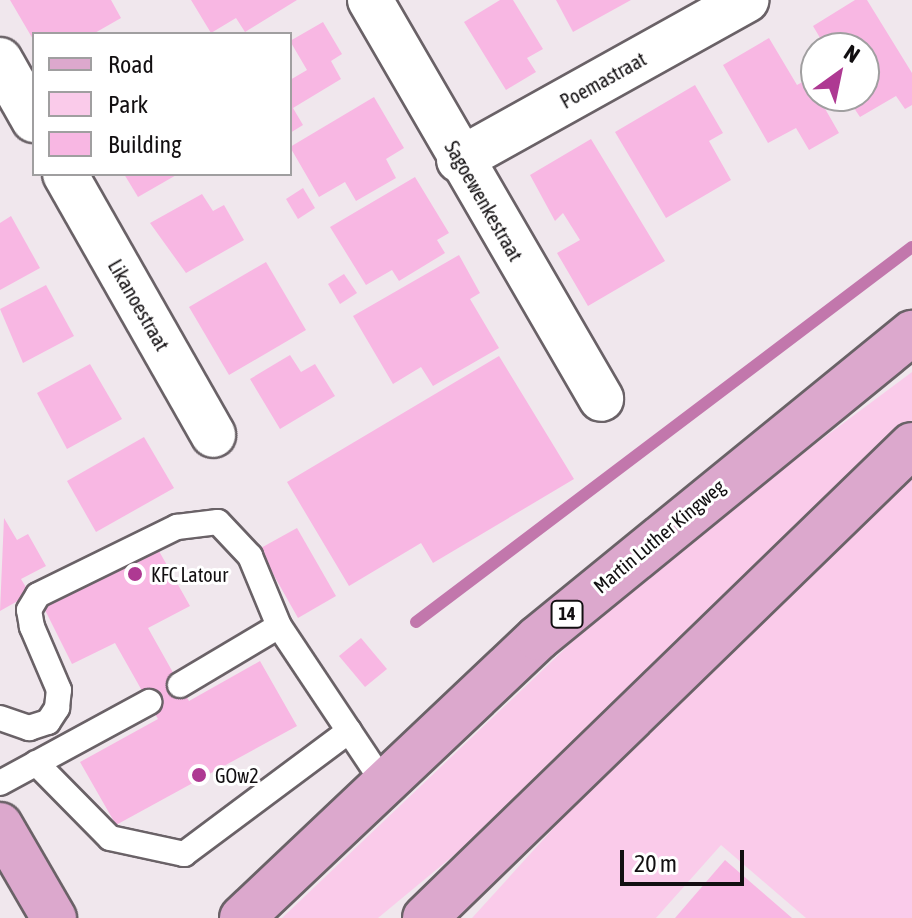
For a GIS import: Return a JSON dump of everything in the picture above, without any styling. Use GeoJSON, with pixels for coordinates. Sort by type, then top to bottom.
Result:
{"type":"FeatureCollection","features":[{"type":"Feature","properties":{"kind":"main road","name":"Martin Luther Kingweg"},"geometry":{"type":"LineString","coordinates":[[242,918],[550,628],[912,333]]}},
{"type":"Feature","properties":{"kind":"main road"},"geometry":{"type":"LineString","coordinates":[[425,918],[912,445]]}},
{"type":"Feature","properties":{"kind":"main road"},"geometry":{"type":"LineString","coordinates":[[0,825],[54,918]]}},
{"type":"Feature","properties":{"kind":"street","name":"Sagoewenkestraat"},"geometry":{"type":"LineString","coordinates":[[370,0],[459,160],[601,399]]}},
{"type":"Feature","properties":{"kind":"street","name":"Poemastraat"},"geometry":{"type":"LineString","coordinates":[[459,160],[747,0]]}},
{"type":"Feature","properties":{"kind":"street"},"geometry":{"type":"LineString","coordinates":[[0,60],[32,116]]}},
{"type":"Feature","properties":{"kind":"street","name":"Likanoestraat"},"geometry":{"type":"LineString","coordinates":[[66,176],[213,435]]}},
{"type":"Feature","properties":{"kind":"lane"},"geometry":{"type":"LineString","coordinates":[[0,718],[29,728],[48,722],[57,708],[59,690],[32,627],[29,610],[38,595],[177,527],[218,522],[235,537],[279,626],[383,782]]}},
{"type":"Feature","properties":{"kind":"lane"},"geometry":{"type":"LineString","coordinates":[[180,685],[279,626]]}},
{"type":"Feature","properties":{"kind":"lane"},"geometry":{"type":"LineString","coordinates":[[0,783],[149,702]]}},
{"type":"Feature","properties":{"kind":"lane"},"geometry":{"type":"LineString","coordinates":[[36,763],[110,838],[184,854],[349,731]]}},
{"type":"Feature","properties":{"kind":"green space"},"geometry":{"type":"Polygon","coordinates":[[[912,372],[912,420],[523,798],[378,918],[282,918],[653,565],[912,372]]]}},
{"type":"Feature","properties":{"kind":"green space"},"geometry":{"type":"Polygon","coordinates":[[[912,466],[912,918],[806,918],[721,845],[656,918],[472,918],[611,765],[803,585],[912,466]]]}},
{"type":"Feature","properties":{"kind":"building"},"geometry":{"type":"Polygon","coordinates":[[[10,0],[111,0],[121,18],[96,32],[32,32],[32,38],[10,0]]]}},
{"type":"Feature","properties":{"kind":"building"},"geometry":{"type":"Polygon","coordinates":[[[191,0],[297,0],[245,32],[236,18],[210,32],[191,0]]]}},
{"type":"Feature","properties":{"kind":"building"},"geometry":{"type":"Polygon","coordinates":[[[500,0],[513,0],[543,49],[527,58],[536,72],[506,90],[464,22],[500,0]]]}},
{"type":"Feature","properties":{"kind":"building"},"geometry":{"type":"Polygon","coordinates":[[[556,0],[631,0],[573,32],[556,0]]]}},
{"type":"Feature","properties":{"kind":"building"},"geometry":{"type":"Polygon","coordinates":[[[855,0],[867,0],[912,73],[912,105],[905,109],[896,96],[880,105],[880,32],[817,32],[813,26],[855,0]]]}},
{"type":"Feature","properties":{"kind":"building"},"geometry":{"type":"Polygon","coordinates":[[[323,22],[342,54],[331,61],[341,79],[293,108],[303,125],[292,132],[292,79],[307,70],[292,40],[323,22]]]}},
{"type":"Feature","properties":{"kind":"building"},"geometry":{"type":"Polygon","coordinates":[[[769,38],[797,85],[800,83],[800,112],[827,112],[839,133],[809,150],[796,128],[768,143],[723,65],[769,38]]]}},
{"type":"Feature","properties":{"kind":"building"},"geometry":{"type":"Polygon","coordinates":[[[695,85],[723,133],[709,141],[731,180],[666,218],[615,132],[695,85]]]}},
{"type":"Feature","properties":{"kind":"building"},"geometry":{"type":"Polygon","coordinates":[[[374,97],[404,148],[386,159],[396,178],[356,201],[345,182],[319,197],[292,146],[374,97]]]}},
{"type":"Feature","properties":{"kind":"building"},"geometry":{"type":"Polygon","coordinates":[[[591,139],[665,261],[588,306],[557,253],[580,240],[563,213],[555,221],[530,175],[591,139]]]}},
{"type":"Feature","properties":{"kind":"building"},"geometry":{"type":"Polygon","coordinates":[[[125,176],[175,176],[138,197],[125,176]]]}},
{"type":"Feature","properties":{"kind":"building"},"geometry":{"type":"Polygon","coordinates":[[[415,177],[449,233],[437,240],[445,253],[399,281],[392,270],[366,285],[330,227],[415,177]]]}},
{"type":"Feature","properties":{"kind":"building"},"geometry":{"type":"Polygon","coordinates":[[[303,188],[315,208],[298,219],[286,199],[303,188]]]}},
{"type":"Feature","properties":{"kind":"building"},"geometry":{"type":"Polygon","coordinates":[[[202,194],[213,211],[224,205],[244,240],[186,273],[150,223],[202,194]]]}},
{"type":"Feature","properties":{"kind":"building"},"geometry":{"type":"Polygon","coordinates":[[[11,216],[40,268],[0,290],[0,223],[11,216]]]}},
{"type":"Feature","properties":{"kind":"building"},"geometry":{"type":"Polygon","coordinates":[[[459,255],[480,293],[470,299],[499,348],[433,386],[421,367],[393,384],[353,316],[459,255]]]}},
{"type":"Feature","properties":{"kind":"building"},"geometry":{"type":"Polygon","coordinates":[[[266,262],[306,330],[229,375],[189,307],[266,262]]]}},
{"type":"Feature","properties":{"kind":"building"},"geometry":{"type":"Polygon","coordinates":[[[344,274],[357,293],[340,304],[328,284],[344,274]]]}},
{"type":"Feature","properties":{"kind":"building"},"geometry":{"type":"Polygon","coordinates":[[[46,285],[74,336],[23,363],[0,309],[46,285]]]}},
{"type":"Feature","properties":{"kind":"building"},"geometry":{"type":"Polygon","coordinates":[[[290,355],[301,372],[315,364],[335,396],[280,429],[250,379],[290,355]]]}},
{"type":"Feature","properties":{"kind":"building"},"geometry":{"type":"Polygon","coordinates":[[[499,356],[574,479],[433,563],[421,543],[349,586],[287,482],[499,356]]]}},
{"type":"Feature","properties":{"kind":"building"},"geometry":{"type":"Polygon","coordinates":[[[90,364],[122,419],[67,449],[37,393],[90,364]]]}},
{"type":"Feature","properties":{"kind":"building"},"geometry":{"type":"Polygon","coordinates":[[[144,437],[174,488],[96,532],[67,481],[144,437]]]}},
{"type":"Feature","properties":{"kind":"building"},"geometry":{"type":"Polygon","coordinates":[[[4,518],[17,540],[28,534],[46,566],[21,579],[30,594],[0,611],[4,518]]]}},
{"type":"Feature","properties":{"kind":"building"},"geometry":{"type":"Polygon","coordinates":[[[297,528],[336,596],[298,618],[259,549],[297,528]]]}},
{"type":"Feature","properties":{"kind":"building"},"geometry":{"type":"Polygon","coordinates":[[[155,544],[190,606],[148,628],[189,701],[260,661],[297,726],[116,825],[80,762],[158,719],[115,643],[72,664],[42,604],[155,544]]]}},
{"type":"Feature","properties":{"kind":"building"},"geometry":{"type":"Polygon","coordinates":[[[361,638],[387,669],[365,687],[339,656],[361,638]]]}},
{"type":"Feature","properties":{"kind":"building"},"geometry":{"type":"Polygon","coordinates":[[[725,860],[792,918],[675,918],[725,860]]]}},
{"type":"Feature","properties":{"kind":"waterway"},"geometry":{"type":"LineString","coordinates":[[416,622],[912,247]]}},
{"type":"Feature","properties":{"kind":"place","name":"KFC Latour"},"geometry":{"type":"Point","coordinates":[135,574]}},
{"type":"Feature","properties":{"kind":"place","name":"GOw2"},"geometry":{"type":"Point","coordinates":[199,775]}}]}
